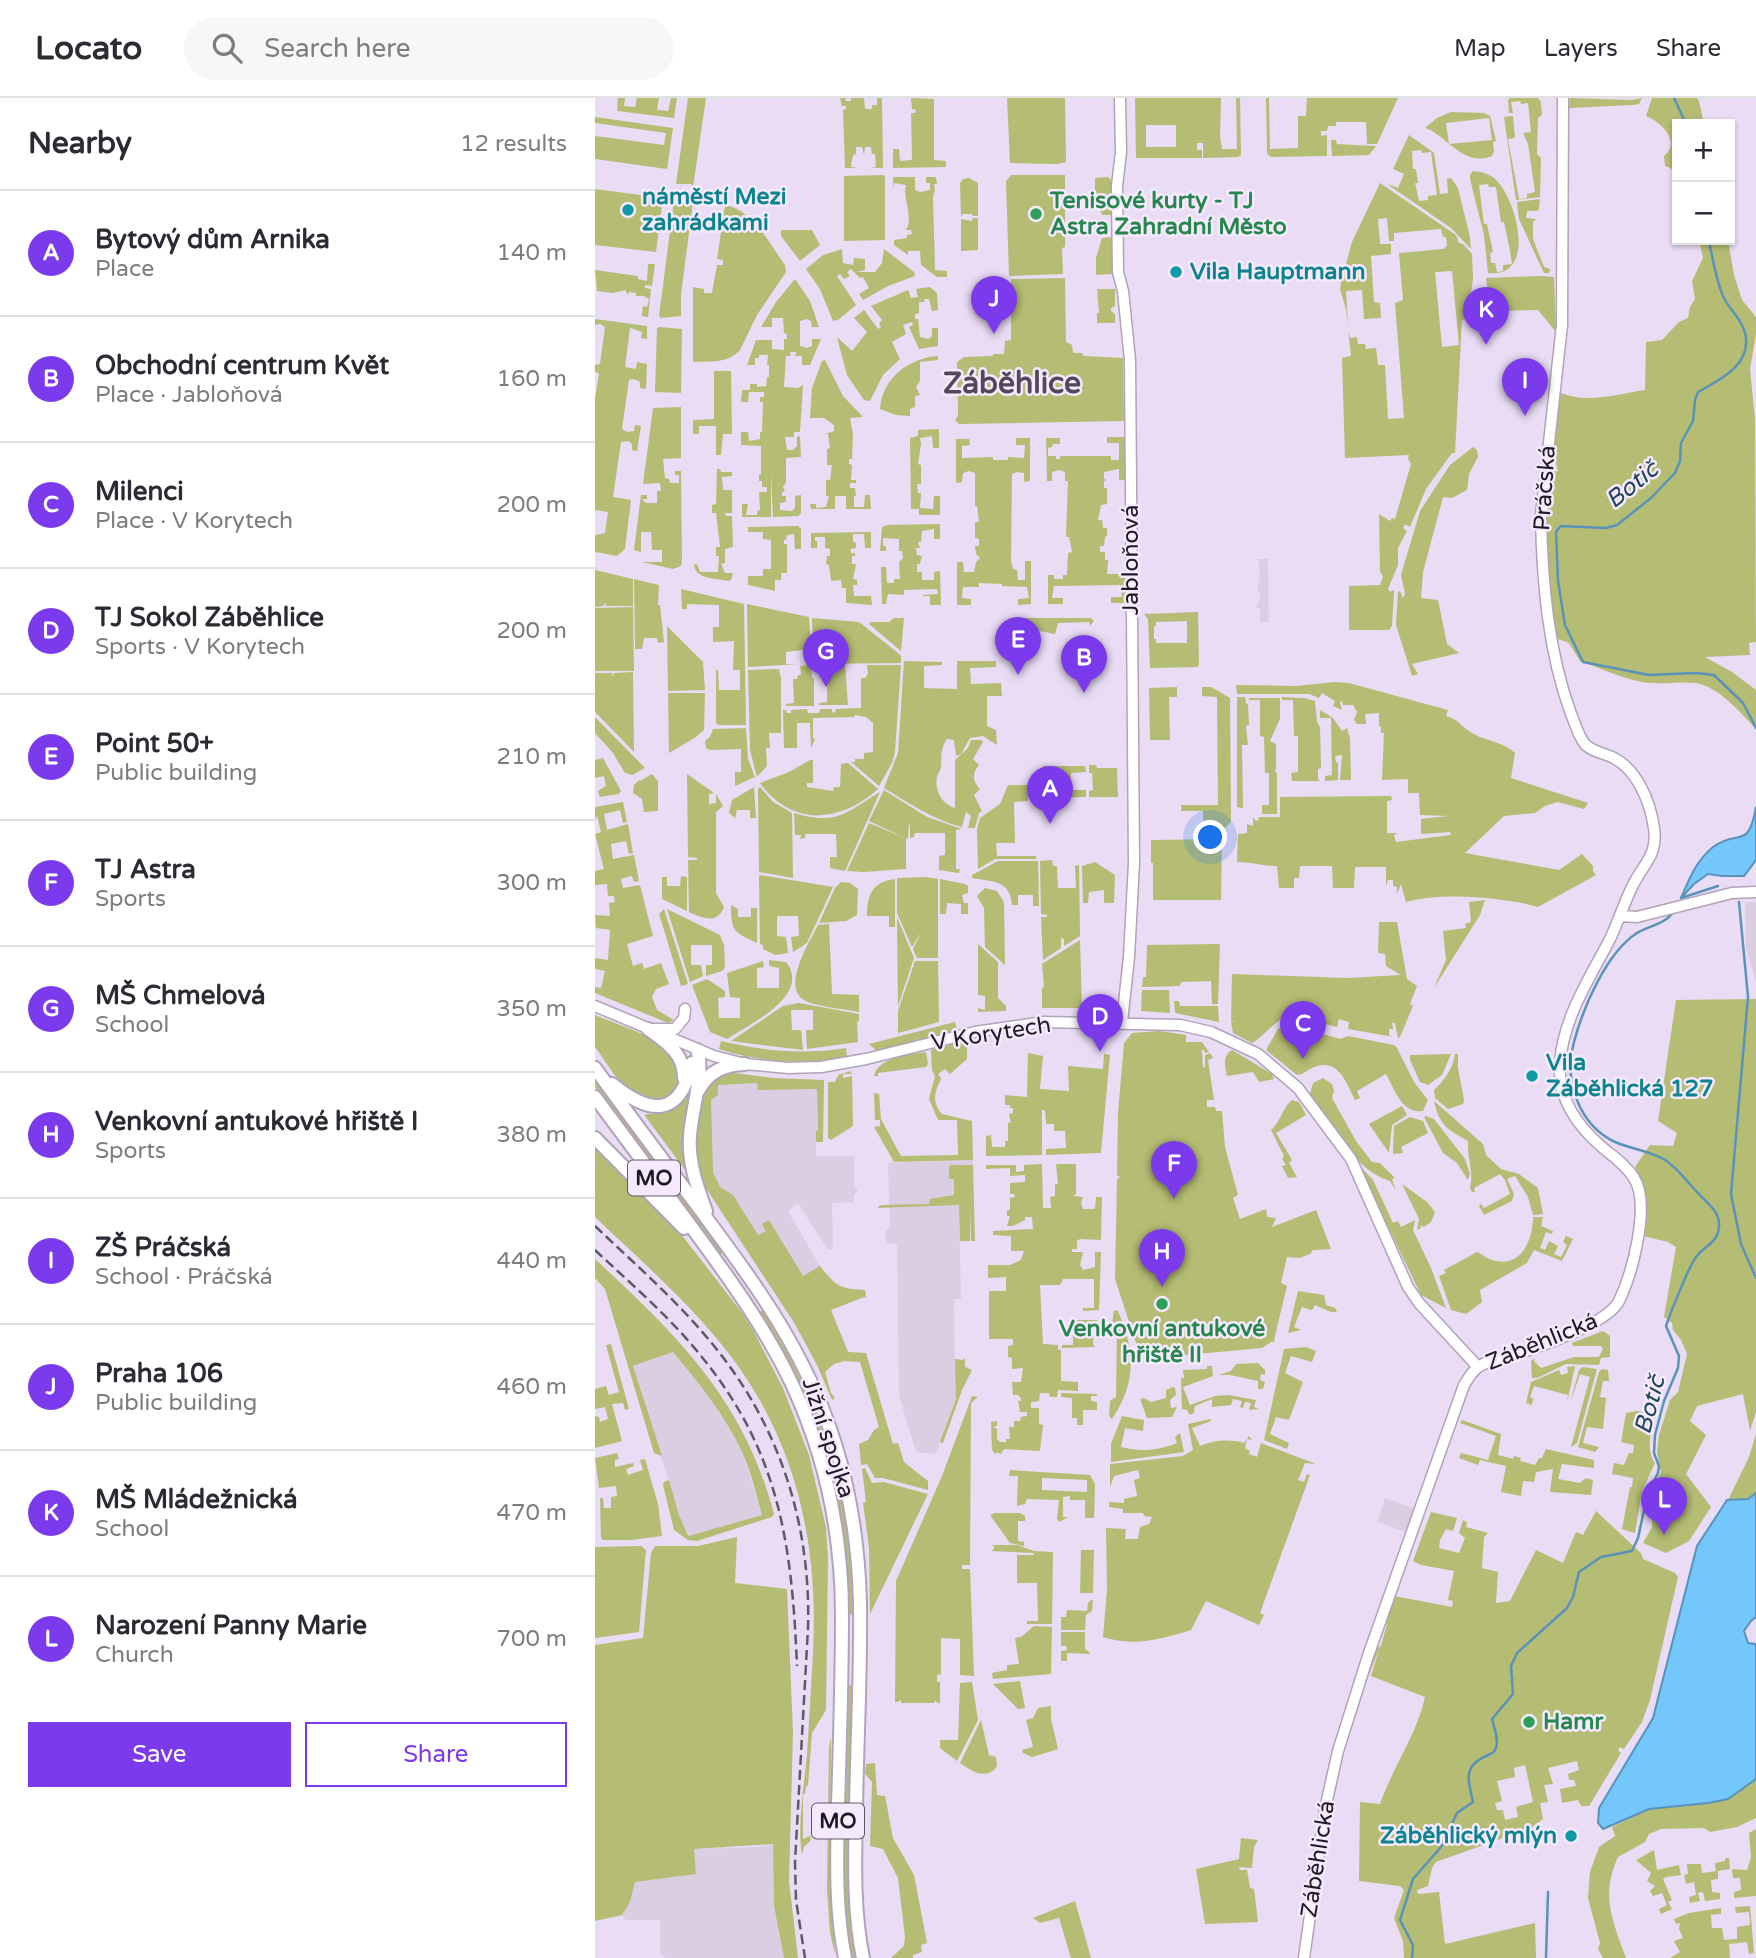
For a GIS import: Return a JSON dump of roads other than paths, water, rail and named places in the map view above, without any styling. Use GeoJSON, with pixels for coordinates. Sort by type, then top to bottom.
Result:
{"type":"FeatureCollection","features":[{"type":"Feature","properties":{"kind":"highway"},"geometry":{"type":"LineString","coordinates":[[648,1029],[681,1059],[684,1077],[681,1092]]}},
{"type":"Feature","properties":{"kind":"highway"},"geometry":{"type":"LineString","coordinates":[[596,1069],[620,1091],[643,1105],[665,1104],[681,1092],[689,1077],[697,1050]]}},
{"type":"Feature","properties":{"kind":"highway"},"geometry":{"type":"LineString","coordinates":[[697,1050],[699,1061],[689,1139],[690,1156],[701,1198],[719,1236]]}},
{"type":"Feature","properties":{"kind":"highway"},"geometry":{"type":"LineString","coordinates":[[695,1098],[715,1070],[745,1064]]}},
{"type":"Feature","properties":{"kind":"highway","name":"Jižní spojka"},"geometry":{"type":"LineString","coordinates":[[596,1069],[764,1298],[805,1368],[832,1436],[850,1506],[860,1602],[855,1857],[857,1920],[863,1958]]}},
{"type":"Feature","properties":{"kind":"highway","name":"Jižní spojka"},"geometry":{"type":"LineString","coordinates":[[595,1097],[749,1308],[792,1382],[817,1446],[832,1507],[841,1585],[837,1871],[845,1958]]}},
{"type":"Feature","properties":{"kind":"highway"},"geometry":{"type":"LineString","coordinates":[[595,1138],[714,1258]]}},
{"type":"Feature","properties":{"kind":"street","name":"Jabloňová"},"geometry":{"type":"LineString","coordinates":[[1121,98],[1121,152],[1117,186],[1118,272],[1123,291],[1130,360],[1134,853],[1129,957],[1122,1022]]}},
{"type":"Feature","properties":{"kind":"street","name":"Práčská"},"geometry":{"type":"LineString","coordinates":[[1563,98],[1562,325],[1541,514],[1544,569],[1555,663],[1576,727],[1583,743],[1588,747],[1624,764]]}},
{"type":"Feature","properties":{"kind":"street","name":"Záběhlická"},"geometry":{"type":"LineString","coordinates":[[1304,1958],[1325,1809],[1350,1709],[1466,1382],[1478,1367],[1532,1349],[1603,1318],[1616,1307],[1625,1286],[1640,1220],[1637,1185],[1627,1168],[1586,1133],[1572,1115],[1562,1091],[1560,1071],[1564,1039],[1579,996],[1621,916],[1634,884],[1652,855],[1655,840],[1648,804],[1624,764]]}},
{"type":"Feature","properties":{"kind":"street"},"geometry":{"type":"LineString","coordinates":[[1621,916],[1632,918],[1732,894],[1756,892]]}},
{"type":"Feature","properties":{"kind":"street","name":"V Korytech"},"geometry":{"type":"LineString","coordinates":[[595,1006],[697,1050],[745,1064],[787,1068],[821,1067],[866,1059],[967,1033],[1044,1022],[1180,1025],[1224,1037],[1258,1054],[1298,1088],[1351,1159],[1408,1287],[1419,1303],[1478,1367]]}},
{"type":"Feature","properties":{"kind":"street"},"geometry":{"type":"LineString","coordinates":[[648,1029],[675,1029],[684,1018],[685,1009]]}},
{"type":"Feature","properties":{"kind":"water"},"geometry":{"type":"Polygon","coordinates":[[[1756,807],[1756,860],[1744,876],[1708,874],[1681,898],[1702,858],[1713,847],[1745,834],[1753,821],[1756,807]]]}},
{"type":"Feature","properties":{"kind":"water"},"geometry":{"type":"Polygon","coordinates":[[[1756,1493],[1756,1617],[1744,1631],[1748,1643],[1756,1644],[1756,1779],[1728,1799],[1649,1809],[1603,1829],[1598,1823],[1599,1808],[1653,1718],[1697,1546],[1727,1500],[1748,1499],[1756,1493]]]}},
{"type":"Feature","properties":{"kind":"waterway","name":"Botič"},"geometry":{"type":"LineString","coordinates":[[1674,98],[1684,119]]}},
{"type":"Feature","properties":{"kind":"waterway","name":"Botič"},"geometry":{"type":"LineString","coordinates":[[1710,245],[1720,288],[1745,333],[1744,354],[1733,370],[1698,392],[1693,421],[1681,443],[1680,461],[1675,473],[1651,498],[1617,525],[1606,528],[1561,526],[1556,532],[1558,581],[1565,625],[1583,662],[1649,675],[1714,675],[1743,703],[1756,728]]}},
{"type":"Feature","properties":{"kind":"waterway"},"geometry":{"type":"LineString","coordinates":[[1681,898],[1718,886]]}},
{"type":"Feature","properties":{"kind":"waterway"},"geometry":{"type":"LineString","coordinates":[[1739,902],[1748,997],[1731,1194],[1741,1244],[1756,1278]]}},
{"type":"Feature","properties":{"kind":"waterway","name":"Botič"},"geometry":{"type":"LineString","coordinates":[[1412,1958],[1413,1945],[1400,1920],[1413,1879],[1441,1847],[1457,1813],[1473,1802],[1469,1774],[1474,1764],[1493,1753],[1496,1748],[1497,1737],[1492,1719],[1513,1694],[1511,1666],[1517,1653],[1567,1608],[1573,1597],[1579,1572],[1601,1557],[1632,1551],[1638,1538],[1648,1492],[1658,1473],[1659,1466],[1654,1453],[1655,1435],[1664,1401],[1678,1368],[1679,1356],[1666,1326],[1693,1262],[1715,1239],[1719,1230],[1715,1211],[1670,1163],[1654,1154],[1615,1142],[1592,1125],[1583,1113],[1573,1086],[1571,1057],[1574,1042],[1597,982],[1626,942],[1637,933],[1666,919],[1673,912]]}},
{"type":"Feature","properties":{"kind":"waterway"},"geometry":{"type":"LineString","coordinates":[[1546,1958],[1548,1892]]}},
{"type":"Feature","properties":{"kind":"railway"},"geometry":{"type":"LineString","coordinates":[[595,1226],[674,1302],[718,1351],[759,1413],[788,1481],[804,1553],[808,1590],[795,1862],[796,1900],[805,1958]]}},
{"type":"Feature","properties":{"kind":"railway"},"geometry":{"type":"LineString","coordinates":[[595,1250],[689,1342],[728,1392],[749,1428],[777,1502],[785,1540],[791,1580],[797,1666]]}},
{"type":"Feature","properties":{"kind":"place","name":"náměstí Mezi zahrádkami"},"geometry":{"type":"Point","coordinates":[628,210]}},
{"type":"Feature","properties":{"kind":"place","name":"Tenisové kurty - TJ Astra Zahradní Město"},"geometry":{"type":"Point","coordinates":[1036,214]}},
{"type":"Feature","properties":{"kind":"place","name":"Vila Hauptmann"},"geometry":{"type":"Point","coordinates":[1176,272]}},
{"type":"Feature","properties":{"kind":"place","name":"Praha 106"},"geometry":{"type":"Point","coordinates":[994,334]}},
{"type":"Feature","properties":{"kind":"place","name":"MŠ Mládežnická"},"geometry":{"type":"Point","coordinates":[1486,345]}},
{"type":"Feature","properties":{"kind":"place","name":"ZŠ Práčská"},"geometry":{"type":"Point","coordinates":[1525,416]}},
{"type":"Feature","properties":{"kind":"place","name":"Point 50+"},"geometry":{"type":"Point","coordinates":[1018,675]}},
{"type":"Feature","properties":{"kind":"place","name":"MŠ Chmelová"},"geometry":{"type":"Point","coordinates":[826,687]}},
{"type":"Feature","properties":{"kind":"place","name":"Obchodní centrum Květ"},"geometry":{"type":"Point","coordinates":[1084,693]}},
{"type":"Feature","properties":{"kind":"place","name":"Bytový dům Arnika"},"geometry":{"type":"Point","coordinates":[1050,824]}},
{"type":"Feature","properties":{"kind":"place","name":"TJ Sokol Záběhlice"},"geometry":{"type":"Point","coordinates":[1100,1052]}},
{"type":"Feature","properties":{"kind":"place","name":"Milenci"},"geometry":{"type":"Point","coordinates":[1303,1059]}},
{"type":"Feature","properties":{"kind":"place","name":"Vila Záběhlická 127"},"geometry":{"type":"Point","coordinates":[1532,1076]}},
{"type":"Feature","properties":{"kind":"place","name":"TJ Astra"},"geometry":{"type":"Point","coordinates":[1174,1199]}},
{"type":"Feature","properties":{"kind":"place","name":"Venkovní antukové hřiště I"},"geometry":{"type":"Point","coordinates":[1162,1287]}},
{"type":"Feature","properties":{"kind":"place","name":"Venkovní antukové hřiště II"},"geometry":{"type":"Point","coordinates":[1162,1304]}},
{"type":"Feature","properties":{"kind":"place","name":"Narození Panny Marie"},"geometry":{"type":"Point","coordinates":[1664,1535]}},
{"type":"Feature","properties":{"kind":"place","name":"Hamr"},"geometry":{"type":"Point","coordinates":[1529,1722]}},
{"type":"Feature","properties":{"kind":"place","name":"Záběhlický mlýn"},"geometry":{"type":"Point","coordinates":[1571,1836]}},
{"type":"Feature","properties":{"kind":"district","name":"Záběhlice"},"geometry":{"type":"Point","coordinates":[1012,383]}}]}
